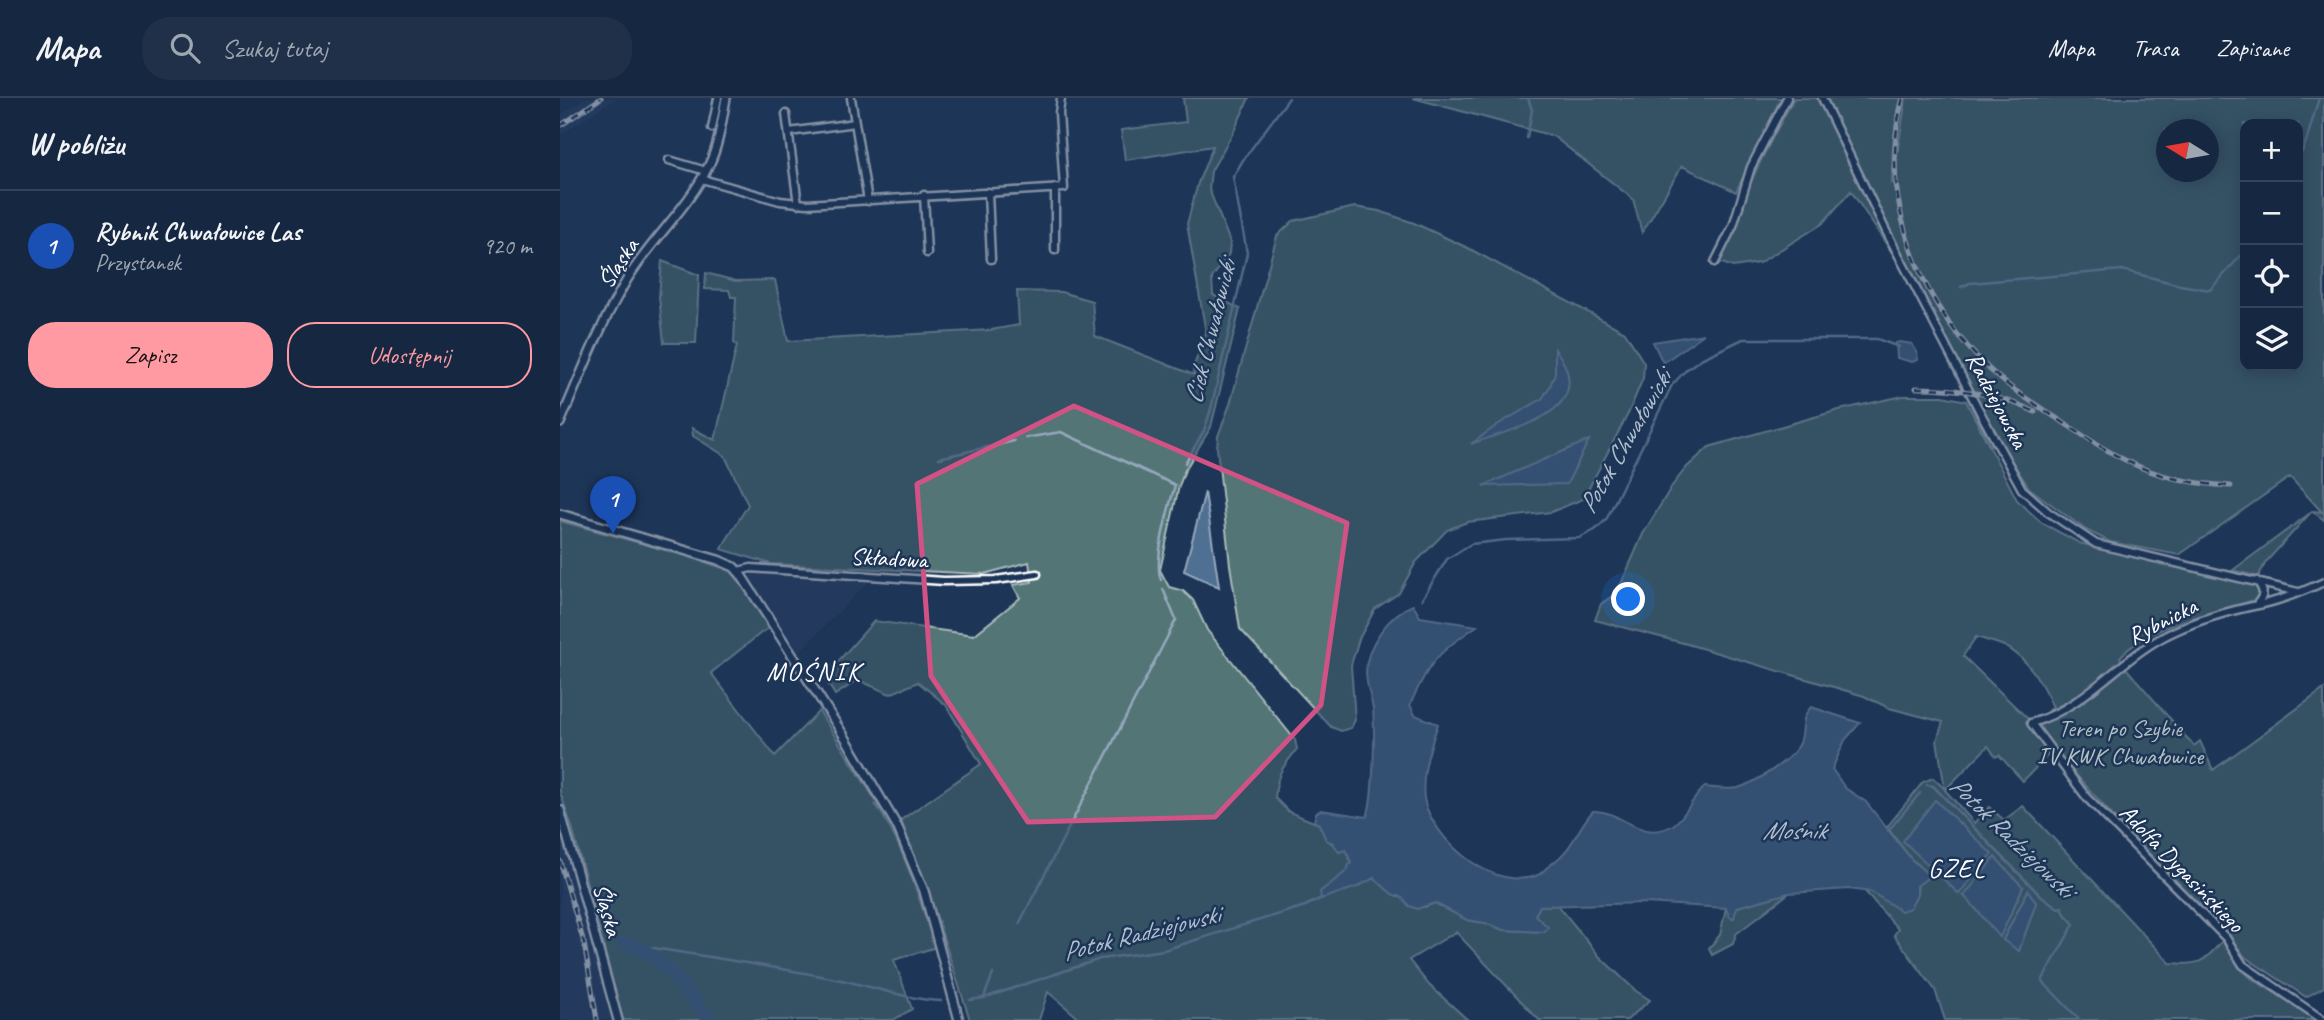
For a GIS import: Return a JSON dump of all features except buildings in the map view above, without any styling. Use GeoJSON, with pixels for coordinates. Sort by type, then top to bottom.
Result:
{"type":"FeatureCollection","features":[{"type":"Feature","properties":{"kind":"street"},"geometry":{"type":"LineString","coordinates":[[712,128],[718,98]]}},
{"type":"Feature","properties":{"kind":"street","name":"Śląska"},"geometry":{"type":"LineString","coordinates":[[560,423],[593,345],[635,267],[704,175],[716,144],[726,98]]}},
{"type":"Feature","properties":{"kind":"street"},"geometry":{"type":"LineString","coordinates":[[851,98],[868,201]]}},
{"type":"Feature","properties":{"kind":"street"},"geometry":{"type":"LineString","coordinates":[[669,160],[769,199],[798,204],[1064,188],[1059,113],[1061,98]]}},
{"type":"Feature","properties":{"kind":"street"},"geometry":{"type":"LineString","coordinates":[[1715,262],[1733,226],[1754,160],[1787,98]]}},
{"type":"Feature","properties":{"kind":"street","name":"Radziejowska"},"geometry":{"type":"LineString","coordinates":[[1822,98],[1886,231],[2022,489],[2048,512],[2096,544],[2300,592]]}},
{"type":"Feature","properties":{"kind":"street"},"geometry":{"type":"LineString","coordinates":[[786,114],[798,204]]}},
{"type":"Feature","properties":{"kind":"street"},"geometry":{"type":"LineString","coordinates":[[789,132],[855,123]]}},
{"type":"Feature","properties":{"kind":"street"},"geometry":{"type":"LineString","coordinates":[[1055,188],[1055,250]]}},
{"type":"Feature","properties":{"kind":"street"},"geometry":{"type":"LineString","coordinates":[[988,192],[991,259]]}},
{"type":"Feature","properties":{"kind":"street"},"geometry":{"type":"LineString","coordinates":[[924,195],[927,253]]}},
{"type":"Feature","properties":{"kind":"street"},"geometry":{"type":"LineString","coordinates":[[560,514],[718,560],[738,571],[852,749],[897,825],[924,891],[959,1020]]}},
{"type":"Feature","properties":{"kind":"street","name":"Składowa"},"geometry":{"type":"LineString","coordinates":[[738,571],[751,568],[977,582],[1037,574]]}},
{"type":"Feature","properties":{"kind":"street"},"geometry":{"type":"LineString","coordinates":[[2257,581],[2263,589],[2263,597],[2257,604]]}},
{"type":"Feature","properties":{"kind":"street","name":"Rybnicka"},"geometry":{"type":"LineString","coordinates":[[2031,723],[2055,715],[2088,694],[2145,647],[2171,633],[2210,617],[2300,592],[2324,582]]}},
{"type":"Feature","properties":{"kind":"street","name":"Adolfa Dygasińskiego"},"geometry":{"type":"LineString","coordinates":[[2031,723],[2087,798],[2227,938],[2243,965],[2323,1020]]}},
{"type":"Feature","properties":{"kind":"street","name":"Śląska"},"geometry":{"type":"LineString","coordinates":[[560,810],[618,1020]]}},
{"type":"Feature","properties":{"kind":"highlighted area"},"geometry":{"type":"Polygon","coordinates":[[[1074,406],[1347,523],[1321,705],[1215,817],[1028,822],[931,676],[917,484],[1074,406]]]}},
{"type":"Feature","properties":{"kind":"shaded area"},"geometry":{"type":"Polygon","coordinates":[[[585,98],[616,98],[560,135],[560,116],[585,98]]]}},
{"type":"Feature","properties":{"kind":"shaded area"},"geometry":{"type":"Polygon","coordinates":[[[753,573],[869,581],[798,653],[750,577],[753,573]]]}},
{"type":"Feature","properties":{"kind":"shaded area"},"geometry":{"type":"Polygon","coordinates":[[[560,824],[583,908],[611,1020],[560,1020],[560,824]]]}},
{"type":"Feature","properties":{"kind":"green space"},"geometry":{"type":"Polygon","coordinates":[[[1183,98],[1249,98],[1211,171],[1209,189],[1230,242],[1229,254],[1212,278],[1213,295],[1240,309],[1211,427],[1185,470],[1179,486],[1160,570],[1169,587],[1183,591],[1193,600],[1207,630],[1295,740],[1297,749],[1281,771],[1275,798],[1289,812],[1319,824],[1329,841],[1346,850],[1352,863],[1347,871],[1320,892],[1374,878],[1392,894],[1403,898],[1409,906],[1425,907],[1435,903],[1467,920],[1504,930],[1544,932],[1535,915],[1540,906],[1558,905],[1599,956],[1636,991],[1650,1000],[1627,1020],[1539,1020],[1456,932],[1409,960],[1429,985],[1468,1020],[1081,1020],[1048,992],[1039,1020],[970,1020],[935,912],[901,820],[981,764],[946,705],[918,682],[890,694],[858,680],[835,695],[824,677],[874,621],[974,635],[1020,598],[1013,585],[1032,582],[1029,562],[984,574],[771,564],[721,549],[748,505],[725,456],[693,436],[692,428],[715,440],[737,345],[734,343],[736,297],[731,297],[729,290],[705,289],[706,273],[736,281],[775,280],[788,341],[991,330],[1019,325],[1017,291],[1061,292],[1092,301],[1095,336],[1194,375],[1193,368],[1206,333],[1187,224],[1198,183],[1213,146],[1125,160],[1121,130],[1186,122],[1183,98]]]}},
{"type":"Feature","properties":{"kind":"green space"},"geometry":{"type":"Polygon","coordinates":[[[1413,98],[1781,98],[1736,192],[1682,166],[1642,233],[1633,199],[1553,136],[1413,98]]]}},
{"type":"Feature","properties":{"kind":"green space"},"geometry":{"type":"Polygon","coordinates":[[[1794,98],[1901,98],[1893,151],[1892,183],[1897,185],[1897,154],[1906,98],[2324,98],[2324,520],[2312,511],[2322,512],[2290,477],[2179,555],[2110,542],[2086,530],[2029,488],[2005,450],[1989,444],[1958,377],[1898,262],[1851,191],[1822,224],[1759,263],[1733,267],[1719,262],[1763,155],[1794,98]]]}},
{"type":"Feature","properties":{"kind":"green space"},"geometry":{"type":"Polygon","coordinates":[[[1355,207],[1379,211],[1414,223],[1468,248],[1625,332],[1644,363],[1643,378],[1629,412],[1583,499],[1551,512],[1467,522],[1447,530],[1416,562],[1399,593],[1375,609],[1359,639],[1351,665],[1355,720],[1351,728],[1341,731],[1331,727],[1240,629],[1217,448],[1218,436],[1230,404],[1277,236],[1293,221],[1355,207]]]}},
{"type":"Feature","properties":{"kind":"green space"},"geometry":{"type":"Polygon","coordinates":[[[662,261],[699,275],[696,343],[664,343],[659,297],[662,261]]]}},
{"type":"Feature","properties":{"kind":"green space","name":"Teren po Szybie IV KWK Chwałowice"},"geometry":{"type":"Polygon","coordinates":[[[1903,396],[1943,396],[1966,401],[2017,500],[2042,523],[2079,543],[2254,584],[2259,592],[2255,600],[2165,628],[2148,636],[2120,657],[2125,667],[2194,746],[2200,741],[2213,770],[2324,689],[2324,987],[2306,997],[2245,957],[2234,942],[2121,825],[2053,749],[2037,725],[2029,719],[2029,726],[2049,754],[2023,781],[1999,755],[1996,757],[1988,746],[1945,790],[1974,823],[1989,807],[2004,820],[2023,806],[2170,963],[2188,964],[2205,959],[2222,941],[2238,965],[2251,978],[2318,1020],[1945,1020],[1935,990],[1894,935],[1898,929],[1863,889],[1917,895],[1919,865],[1912,860],[1887,827],[1923,782],[1933,778],[1945,789],[1937,740],[1943,722],[1889,708],[1864,696],[1687,644],[1595,620],[1601,604],[1612,596],[1622,582],[1643,534],[1672,486],[1686,468],[1709,447],[1839,410],[1903,396]],[[1976,637],[1963,656],[2028,719],[2044,715],[2053,707],[2039,680],[2020,657],[2004,646],[1976,637]],[[2023,887],[1964,896],[2000,936],[2023,887]],[[2028,891],[2003,940],[2019,950],[2036,903],[2028,891]]]}},
{"type":"Feature","properties":{"kind":"green space"},"geometry":{"type":"Polygon","coordinates":[[[2310,513],[2266,562],[2258,577],[2233,570],[2310,513]]]}},
{"type":"Feature","properties":{"kind":"green space"},"geometry":{"type":"Polygon","coordinates":[[[560,521],[732,571],[773,626],[711,673],[775,756],[819,711],[881,809],[875,804],[902,854],[936,947],[894,960],[912,1009],[893,1020],[623,1020],[572,827],[560,792],[560,521]]]}},
{"type":"Feature","properties":{"kind":"green space"},"geometry":{"type":"Polygon","coordinates":[[[1789,893],[1736,934],[1733,944],[1712,955],[1709,948],[1720,935],[1726,908],[1733,918],[1737,907],[1789,893]]]}},
{"type":"Feature","properties":{"kind":"water"},"geometry":{"type":"Polygon","coordinates":[[[1704,334],[1663,363],[1653,342],[1704,334]]]}},
{"type":"Feature","properties":{"kind":"water"},"geometry":{"type":"Polygon","coordinates":[[[1896,343],[1912,344],[1918,360],[1912,362],[1897,358],[1896,343]]]}},
{"type":"Feature","properties":{"kind":"water"},"geometry":{"type":"Polygon","coordinates":[[[1555,349],[1567,371],[1568,388],[1561,403],[1529,424],[1471,444],[1497,425],[1542,399],[1555,373],[1555,349]]]}},
{"type":"Feature","properties":{"kind":"water"},"geometry":{"type":"Polygon","coordinates":[[[1589,440],[1567,484],[1483,486],[1589,440]]]}},
{"type":"Feature","properties":{"kind":"water"},"geometry":{"type":"Polygon","coordinates":[[[1205,492],[1219,587],[1184,571],[1205,492]]]}},
{"type":"Feature","properties":{"kind":"water","name":"Mośnik"},"geometry":{"type":"Polygon","coordinates":[[[1413,605],[1420,617],[1477,626],[1436,659],[1410,705],[1415,715],[1438,724],[1424,778],[1427,809],[1434,823],[1457,851],[1488,871],[1522,879],[1538,875],[1564,853],[1593,811],[1612,815],[1651,831],[1673,825],[1705,787],[1738,788],[1782,763],[1800,743],[1804,720],[1811,707],[1860,723],[1845,740],[1832,769],[1845,788],[1866,802],[1912,860],[1930,876],[1917,886],[1917,895],[1910,908],[1901,911],[1871,892],[1849,889],[1789,893],[1737,907],[1734,918],[1730,917],[1726,908],[1645,903],[1540,906],[1535,915],[1548,927],[1544,932],[1504,930],[1467,920],[1435,903],[1417,909],[1409,906],[1403,898],[1392,894],[1374,878],[1357,887],[1321,899],[1320,892],[1347,871],[1351,863],[1346,850],[1339,852],[1333,843],[1326,840],[1319,824],[1314,821],[1316,813],[1321,810],[1367,817],[1373,780],[1374,732],[1373,709],[1366,677],[1367,662],[1380,632],[1404,609],[1413,605]]]}},
{"type":"Feature","properties":{"kind":"water"},"geometry":{"type":"Polygon","coordinates":[[[1935,800],[1992,854],[1959,894],[1903,841],[1935,800]]]}},
{"type":"Feature","properties":{"kind":"water"},"geometry":{"type":"Polygon","coordinates":[[[1995,857],[2023,887],[2000,937],[1964,896],[1995,857]]]}},
{"type":"Feature","properties":{"kind":"water"},"geometry":{"type":"Polygon","coordinates":[[[2028,890],[2036,903],[2019,951],[2003,940],[2028,890]]]}},
{"type":"Feature","properties":{"kind":"waterway","name":"Ciek Chwałowicki"},"geometry":{"type":"LineString","coordinates":[[1185,463],[1204,431],[1211,409],[1247,253],[1233,177],[1289,98]]}},
{"type":"Feature","properties":{"kind":"waterway"},"geometry":{"type":"LineString","coordinates":[[1527,138],[1532,110],[1528,98]]}},
{"type":"Feature","properties":{"kind":"waterway","name":"Potok Chwałowicki"},"geometry":{"type":"LineString","coordinates":[[2303,149],[2319,98]]}},
{"type":"Feature","properties":{"kind":"waterway","name":"Potok Chwałowicki"},"geometry":{"type":"LineString","coordinates":[[1961,287],[1970,283],[2122,270],[2210,290],[2240,257]]}},
{"type":"Feature","properties":{"kind":"waterway","name":"Potok Chwałowicki"},"geometry":{"type":"LineString","coordinates":[[1422,599],[1447,559],[1471,544],[1579,538],[1595,530],[1606,520],[1672,385],[1701,359],[1743,339],[1877,339],[1899,347]]}},
{"type":"Feature","properties":{"kind":"waterway"},"geometry":{"type":"LineString","coordinates":[[1025,438],[1061,432],[1175,485],[1160,547],[1161,580]]}},
{"type":"Feature","properties":{"kind":"waterway"},"geometry":{"type":"LineString","coordinates":[[939,458],[1014,441]]}},
{"type":"Feature","properties":{"kind":"waterway","name":"Ciek Chwałowicki"},"geometry":{"type":"LineString","coordinates":[[1019,924],[1176,620],[1163,589]]}},
{"type":"Feature","properties":{"kind":"waterway","name":"Potok Radziejowski"},"geometry":{"type":"LineString","coordinates":[[1927,785],[1933,786],[2039,894],[2058,908],[2062,907],[2074,924],[2042,981],[2080,1020]]}},
{"type":"Feature","properties":{"kind":"waterway","name":"Potok Radziejowski"},"geometry":{"type":"LineString","coordinates":[[1888,831],[1920,793]]}},
{"type":"Feature","properties":{"kind":"waterway","name":"Potok Radziejowski"},"geometry":{"type":"LineString","coordinates":[[970,1000],[984,998],[1100,959],[1164,950],[1305,906],[1322,898]]}},
{"type":"Feature","properties":{"kind":"waterway"},"geometry":{"type":"LineString","coordinates":[[624,943],[651,955],[662,964],[710,1020]]}},
{"type":"Feature","properties":{"kind":"waterway","name":"Potok Radziejowski"},"geometry":{"type":"LineString","coordinates":[[627,944],[788,970],[941,1001]]}},
{"type":"Feature","properties":{"kind":"waterway","name":"Ciek Chwałowicki"},"geometry":{"type":"LineString","coordinates":[[984,997],[993,974]]}},
{"type":"Feature","properties":{"kind":"railway"},"geometry":{"type":"LineString","coordinates":[[560,126],[601,98]]}},
{"type":"Feature","properties":{"kind":"railway"},"geometry":{"type":"LineString","coordinates":[[1903,98],[1896,133],[1895,169],[1899,204],[1920,272],[1957,334],[1981,361],[2009,386],[2122,459],[2181,480],[2231,486]]}},
{"type":"Feature","properties":{"kind":"railway"},"geometry":{"type":"LineString","coordinates":[[1916,388],[1977,393],[2035,412]]}},
{"type":"Feature","properties":{"kind":"railway"},"geometry":{"type":"LineString","coordinates":[[560,861],[584,943],[597,1020]]}},
{"type":"Feature","properties":{"kind":"place","name":"Rybnik Chwałowice Las"},"geometry":{"type":"Point","coordinates":[613,534]}},
{"type":"Feature","properties":{"kind":"district","name":"MOŚNIK"},"geometry":{"type":"Point","coordinates":[814,671]}},
{"type":"Feature","properties":{"kind":"district","name":"GZEL"},"geometry":{"type":"Point","coordinates":[1957,868]}}]}
